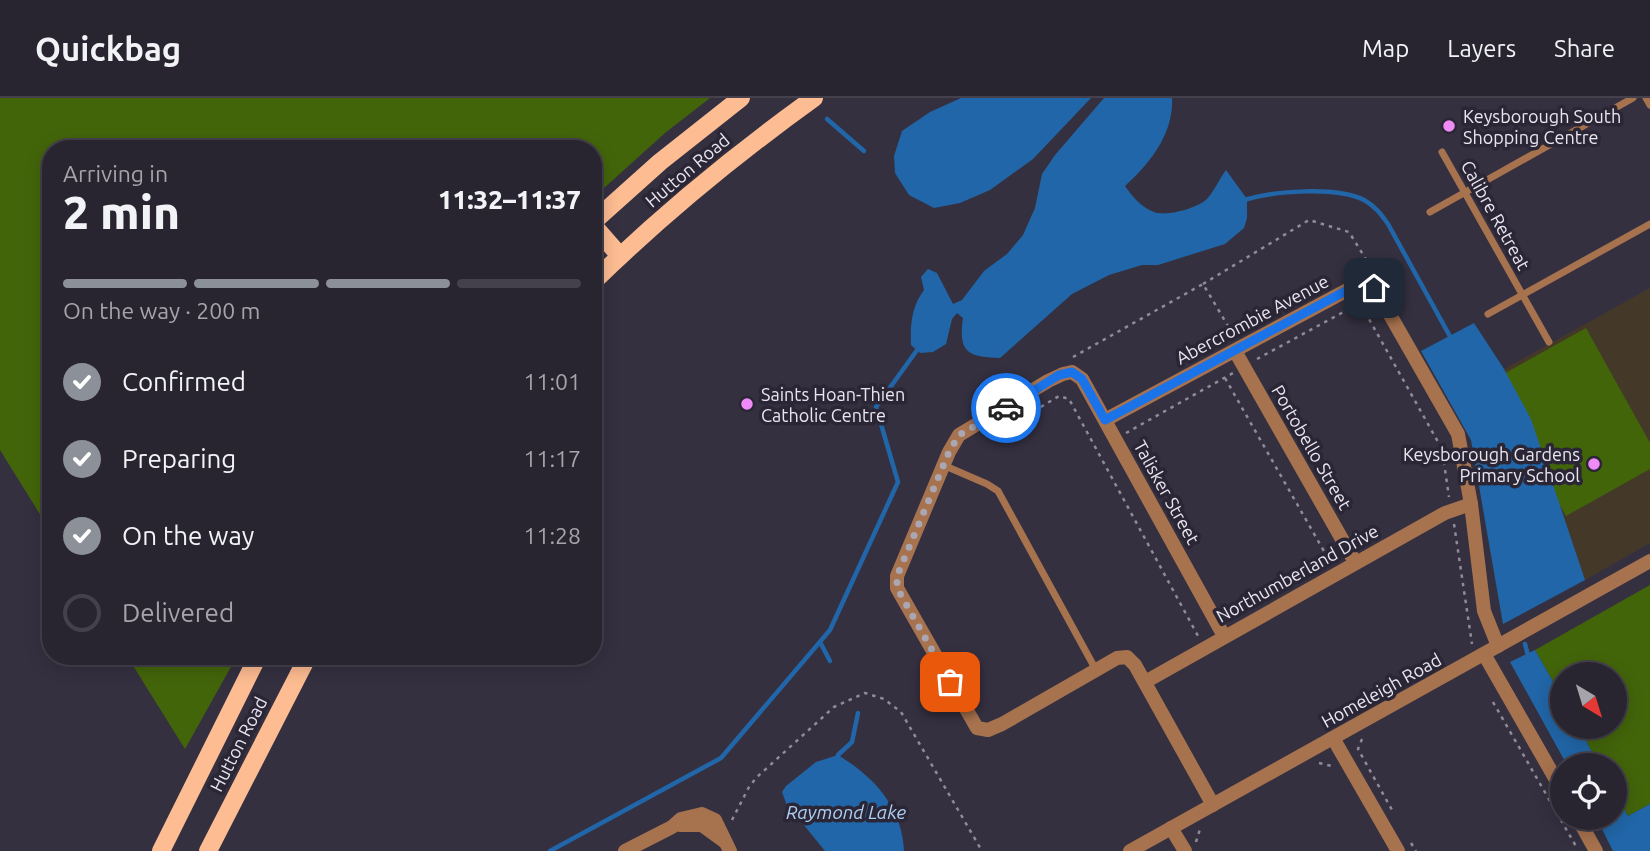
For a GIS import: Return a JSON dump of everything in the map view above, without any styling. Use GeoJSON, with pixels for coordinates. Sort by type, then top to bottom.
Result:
{"type":"FeatureCollection","features":[{"type":"Feature","properties":{"kind":"main road","name":"Hutton Road"},"geometry":{"type":"LineString","coordinates":[[602,216],[660,162],[741,98]]}},
{"type":"Feature","properties":{"kind":"main road","name":"Hutton Road"},"geometry":{"type":"LineString","coordinates":[[602,273],[734,158],[814,98]]}},
{"type":"Feature","properties":{"kind":"main road"},"geometry":{"type":"LineString","coordinates":[[602,235],[620,256]]}},
{"type":"Feature","properties":{"kind":"main road","name":"Hutton Road"},"geometry":{"type":"LineString","coordinates":[[161,851],[254,665]]}},
{"type":"Feature","properties":{"kind":"main road","name":"Hutton Road"},"geometry":{"type":"LineString","coordinates":[[208,851],[303,665]]}},
{"type":"Feature","properties":{"kind":"street"},"geometry":{"type":"LineString","coordinates":[[1360,284],[1367,283],[1377,292],[1454,425],[1461,444],[1471,505],[1484,611],[1498,646]]}},
{"type":"Feature","properties":{"kind":"street","name":"Abercrombie Avenue"},"geometry":{"type":"LineString","coordinates":[[1105,420],[1360,284]]}},
{"type":"Feature","properties":{"kind":"street","name":"Portobello Street"},"geometry":{"type":"LineString","coordinates":[[1238,350],[1355,562]]}},
{"type":"Feature","properties":{"kind":"street","name":"Talisker Street"},"geometry":{"type":"LineString","coordinates":[[1213,805],[1145,682],[1127,657],[1117,658],[1002,724],[988,730],[977,728],[897,588],[897,576],[943,465],[959,435],[1048,381],[1068,372],[1082,379],[1224,636]]}},
{"type":"Feature","properties":{"kind":"street","name":"Northumberland Drive"},"geometry":{"type":"LineString","coordinates":[[1145,682],[1445,513],[1471,505]]}},
{"type":"Feature","properties":{"kind":"street","name":"Homeleigh Road"},"geometry":{"type":"LineString","coordinates":[[1130,851],[1650,561]]}},
{"type":"Feature","properties":{"kind":"street"},"geometry":{"type":"LineString","coordinates":[[1484,654],[1550,769]]}},
{"type":"Feature","properties":{"kind":"street"},"geometry":{"type":"LineString","coordinates":[[1333,738],[1398,851]]}},
{"type":"Feature","properties":{"kind":"street"},"geometry":{"type":"LineString","coordinates":[[625,851],[672,827],[696,824],[727,846]]}},
{"type":"Feature","properties":{"kind":"street"},"geometry":{"type":"LineString","coordinates":[[1171,828],[1185,851]]}},
{"type":"Feature","properties":{"kind":"street"},"geometry":{"type":"LineString","coordinates":[[1584,830],[1596,851]]}},
{"type":"Feature","properties":{"kind":"lane"},"geometry":{"type":"LineString","coordinates":[[1430,212],[1633,98]]}},
{"type":"Feature","properties":{"kind":"lane"},"geometry":{"type":"LineString","coordinates":[[1646,98],[1650,105]]}},
{"type":"Feature","properties":{"kind":"lane","name":"Calibre Retreat"},"geometry":{"type":"LineString","coordinates":[[1442,152],[1549,342]]}},
{"type":"Feature","properties":{"kind":"lane","name":"Calibre Retreat"},"geometry":{"type":"LineString","coordinates":[[1488,314],[1650,223]]}},
{"type":"Feature","properties":{"kind":"lane"},"geometry":{"type":"LineString","coordinates":[[943,465],[998,491],[1097,670]]}},
{"type":"Feature","properties":{"kind":"path"},"geometry":{"type":"LineString","coordinates":[[1070,359],[1309,220],[1349,232],[1367,261],[1360,284]]}},
{"type":"Feature","properties":{"kind":"path"},"geometry":{"type":"LineString","coordinates":[[1203,284],[1238,350]]}},
{"type":"Feature","properties":{"kind":"path"},"geometry":{"type":"LineString","coordinates":[[1225,378],[1329,561]]}},
{"type":"Feature","properties":{"kind":"path"},"geometry":{"type":"LineString","coordinates":[[1019,420],[1059,396],[1069,399],[1200,635],[1188,641]]}},
{"type":"Feature","properties":{"kind":"path"},"geometry":{"type":"LineString","coordinates":[[729,823],[757,777],[834,707],[865,692],[884,699],[901,712],[982,851]]}},
{"type":"Feature","properties":{"kind":"path"},"geometry":{"type":"LineString","coordinates":[[1494,702],[1578,851]]}},
{"type":"Feature","properties":{"kind":"path"},"geometry":{"type":"LineString","coordinates":[[1372,733],[1361,739],[1358,749],[1396,817]]}},
{"type":"Feature","properties":{"kind":"path"},"geometry":{"type":"LineString","coordinates":[[1308,769],[1320,762],[1331,764],[1337,775]]}},
{"type":"Feature","properties":{"kind":"path"},"geometry":{"type":"LineString","coordinates":[[1202,851],[1195,839],[1199,830],[1211,823]]}},
{"type":"Feature","properties":{"kind":"path"},"geometry":{"type":"LineString","coordinates":[[1409,840],[1416,851]]}},
{"type":"Feature","properties":{"kind":"shaded area","name":"Keysborough Gardens Primary School"},"geometry":{"type":"Polygon","coordinates":[[[1650,288],[1650,543],[1585,580],[1546,509],[1531,419],[1504,369],[1650,288]]]}},
{"type":"Feature","properties":{"kind":"green space"},"geometry":{"type":"Polygon","coordinates":[[[0,98],[710,98],[665,133],[602,190],[602,140],[42,140],[42,518],[0,450],[0,98]]]}},
{"type":"Feature","properties":{"kind":"green space"},"geometry":{"type":"Polygon","coordinates":[[[1586,328],[1650,443],[1650,469],[1566,516],[1491,381],[1586,328]]]}},
{"type":"Feature","properties":{"kind":"green space"},"geometry":{"type":"Polygon","coordinates":[[[1650,585],[1650,804],[1628,816],[1627,753],[1593,753],[1585,739],[1628,738],[1628,662],[1550,662],[1550,676],[1535,650],[1650,585]]]}},
{"type":"Feature","properties":{"kind":"green space"},"geometry":{"type":"Polygon","coordinates":[[[133,665],[232,665],[185,749],[133,665]]]}},
{"type":"Feature","properties":{"kind":"water"},"geometry":{"type":"Polygon","coordinates":[[[961,98],[1091,98],[1033,159],[990,190],[960,203],[934,208],[909,195],[895,173],[894,156],[902,131],[930,112],[961,98]]]}},
{"type":"Feature","properties":{"kind":"water"},"geometry":{"type":"Polygon","coordinates":[[[1104,98],[1172,98],[1169,123],[1159,147],[1125,186],[1137,201],[1159,213],[1189,208],[1207,199],[1226,170],[1247,199],[1244,228],[1225,244],[1158,265],[1142,265],[1109,275],[1072,294],[1000,358],[980,356],[968,351],[962,339],[963,318],[957,313],[952,319],[946,344],[933,352],[920,353],[911,345],[911,337],[914,309],[924,290],[921,277],[928,269],[937,273],[953,304],[962,300],[984,271],[1007,254],[1023,235],[1035,208],[1042,174],[1104,98]]]}},
{"type":"Feature","properties":{"kind":"water"},"geometry":{"type":"Polygon","coordinates":[[[1474,323],[1504,369],[1531,419],[1585,580],[1503,624],[1471,440],[1421,351],[1474,323]]]}},
{"type":"Feature","properties":{"kind":"water"},"geometry":{"type":"Polygon","coordinates":[[[1535,650],[1550,676],[1550,734],[1510,662],[1535,650]]]}},
{"type":"Feature","properties":{"kind":"water"},"geometry":{"type":"Polygon","coordinates":[[[1553,739],[1585,739],[1593,753],[1560,753],[1553,739]]]}},
{"type":"Feature","properties":{"kind":"water","name":"Raymond Lake"},"geometry":{"type":"Polygon","coordinates":[[[838,755],[863,773],[884,795],[898,821],[904,851],[825,851],[786,803],[782,792],[786,786],[816,762],[838,755]]]}},
{"type":"Feature","properties":{"kind":"water"},"geometry":{"type":"Polygon","coordinates":[[[1650,804],[1650,851],[1613,851],[1602,830],[1627,830],[1627,814],[1650,804]]]}},
{"type":"Feature","properties":{"kind":"waterway"},"geometry":{"type":"LineString","coordinates":[[827,119],[864,151]]}},
{"type":"Feature","properties":{"kind":"waterway"},"geometry":{"type":"LineString","coordinates":[[1244,200],[1288,192],[1322,191],[1352,196],[1368,202],[1388,224],[1452,340]]}},
{"type":"Feature","properties":{"kind":"waterway"},"geometry":{"type":"LineString","coordinates":[[550,851],[721,758],[830,630],[898,482],[876,407],[920,346]]}},
{"type":"Feature","properties":{"kind":"waterway"},"geometry":{"type":"LineString","coordinates":[[820,642],[830,661]]}},
{"type":"Feature","properties":{"kind":"waterway"},"geometry":{"type":"LineString","coordinates":[[1525,644],[1529,659]]}},
{"type":"Feature","properties":{"kind":"waterway"},"geometry":{"type":"LineString","coordinates":[[839,759],[838,755],[852,742],[858,713]]}},
{"type":"Feature","properties":{"kind":"way so far"},"geometry":{"type":"LineString","coordinates":[[950,682],[897,588],[897,576],[949,452],[959,435],[1006,408]]}},
{"type":"Feature","properties":{"kind":"place","name":"Keysborough South Shopping Centre"},"geometry":{"type":"Point","coordinates":[1449,126]}},
{"type":"Feature","properties":{"kind":"place","name":"Saints Hoan-Thien Catholic Centre"},"geometry":{"type":"Point","coordinates":[747,404]}},
{"type":"Feature","properties":{"kind":"place","name":"Keysborough Gardens Primary School"},"geometry":{"type":"Point","coordinates":[1594,464]}},
{"type":"Feature","properties":{"kind":"route"},"geometry":{"type":"LineString","coordinates":[[1006,408],[1048,381],[1072,372],[1082,379],[1105,420],[1353,287],[1367,283],[1374,288]]}}]}
